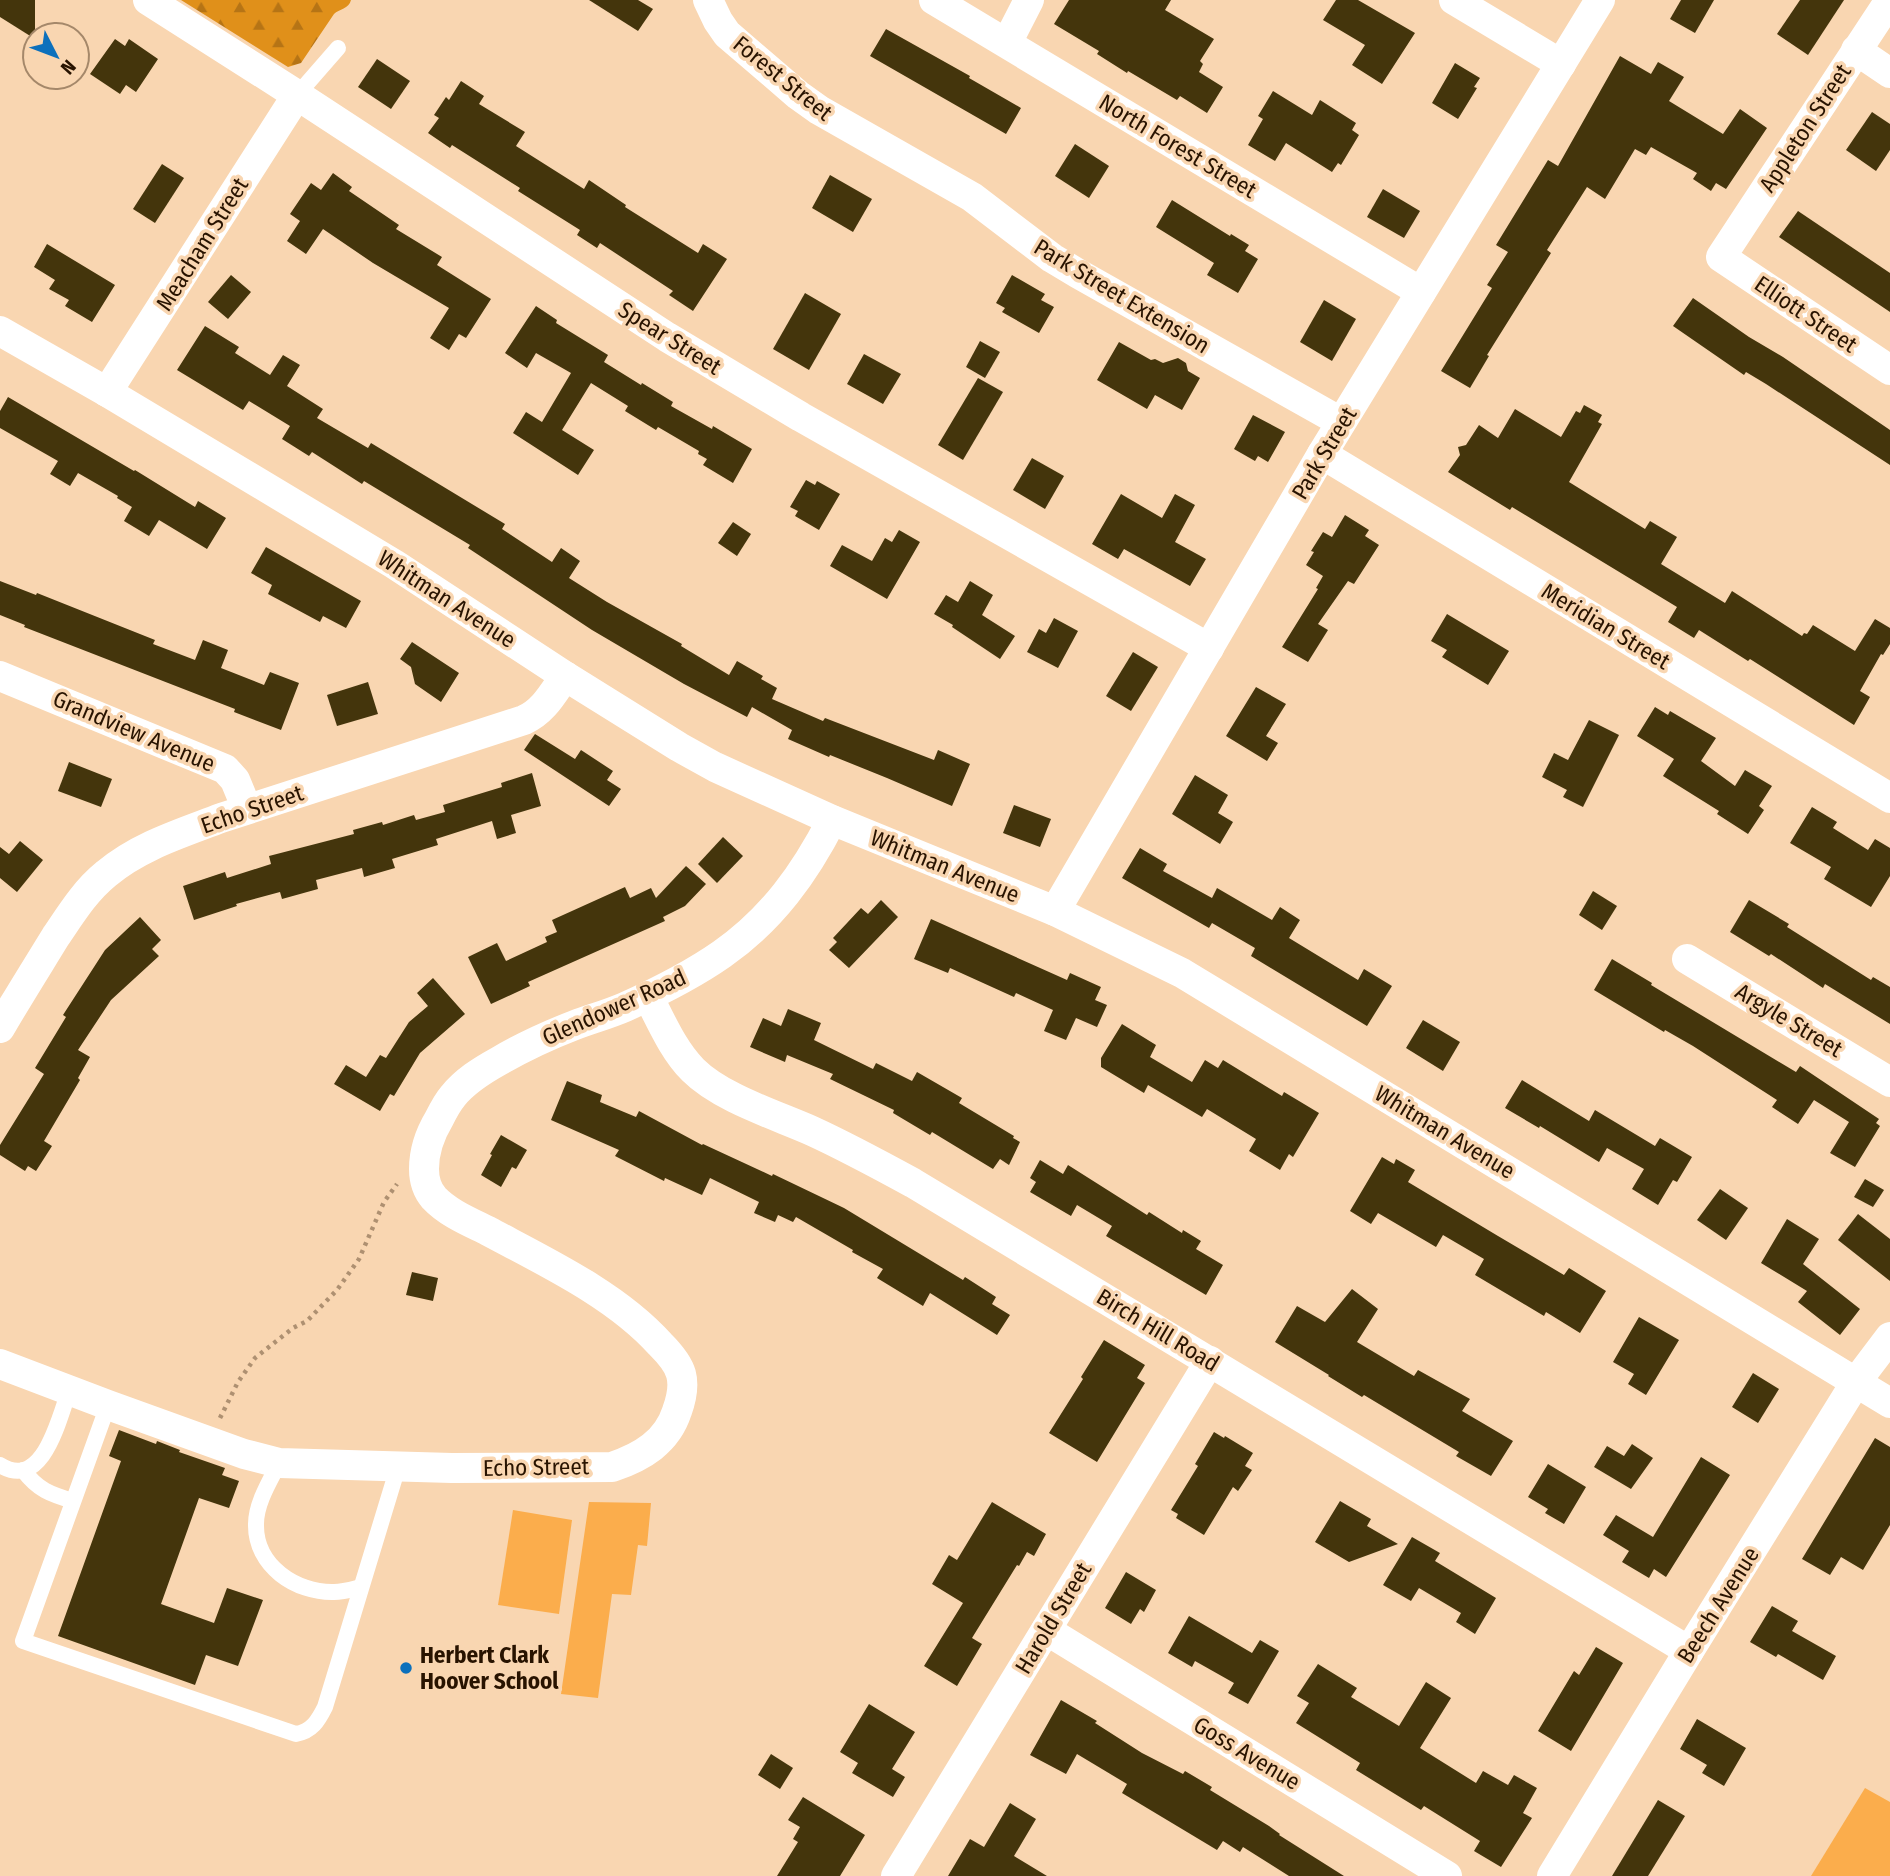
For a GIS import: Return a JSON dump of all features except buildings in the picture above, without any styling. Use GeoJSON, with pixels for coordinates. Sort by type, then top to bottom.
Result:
{"type":"FeatureCollection","features":[{"type":"Feature","properties":{"kind":"street","name":"Spear Street"},"geometry":{"type":"LineString","coordinates":[[148,0],[667,337],[801,417],[1209,648]]}},
{"type":"Feature","properties":{"kind":"street","name":"Forest Street"},"geometry":{"type":"LineString","coordinates":[[708,0],[727,34],[797,95],[909,162]]}},
{"type":"Feature","properties":{"kind":"street","name":"North Forest Street"},"geometry":{"type":"LineString","coordinates":[[934,0],[1421,292]]}},
{"type":"Feature","properties":{"kind":"street"},"geometry":{"type":"LineString","coordinates":[[1007,43],[1028,0]]}},
{"type":"Feature","properties":{"kind":"street"},"geometry":{"type":"LineString","coordinates":[[1454,0],[1561,64]]}},
{"type":"Feature","properties":{"kind":"street","name":"Park Street"},"geometry":{"type":"LineString","coordinates":[[1055,911],[1341,422],[1600,0]]}},
{"type":"Feature","properties":{"kind":"street","name":"Appleton Street"},"geometry":{"type":"LineString","coordinates":[[1721,257],[1890,0]]}},
{"type":"Feature","properties":{"kind":"street"},"geometry":{"type":"LineString","coordinates":[[1856,50],[1890,73]]}},
{"type":"Feature","properties":{"kind":"street","name":"Meacham Street"},"geometry":{"type":"LineString","coordinates":[[107,392],[297,95]]}},
{"type":"Feature","properties":{"kind":"street","name":"Park Street Extension"},"geometry":{"type":"LineString","coordinates":[[909,162],[972,197],[1077,274],[1341,422]]}},
{"type":"Feature","properties":{"kind":"street","name":"Elliott Street"},"geometry":{"type":"LineString","coordinates":[[1721,257],[1890,370]]}},
{"type":"Feature","properties":{"kind":"street","name":"Whitman Avenue"},"geometry":{"type":"LineString","coordinates":[[0,331],[394,564],[679,747],[832,820],[1055,911],[1191,978],[1890,1403]]}},
{"type":"Feature","properties":{"kind":"street","name":"Meridian Street"},"geometry":{"type":"LineString","coordinates":[[1322,454],[1890,798]]}},
{"type":"Feature","properties":{"kind":"street","name":"Grandview Avenue"},"geometry":{"type":"LineString","coordinates":[[0,676],[225,769],[235,780],[247,809]]}},
{"type":"Feature","properties":{"kind":"street","name":"Echo Street"},"geometry":{"type":"LineString","coordinates":[[0,1028],[74,909],[106,873],[143,849],[247,809],[524,720],[543,707],[565,676]]}},
{"type":"Feature","properties":{"kind":"street","name":"Glendower Road"},"geometry":{"type":"LineString","coordinates":[[425,1155],[433,1128],[451,1098],[471,1078],[544,1038],[648,996],[707,964],[733,946],[760,923],[802,874],[832,820]]}},
{"type":"Feature","properties":{"kind":"street","name":"Argyle Street"},"geometry":{"type":"LineString","coordinates":[[1687,959],[1890,1082]]}},
{"type":"Feature","properties":{"kind":"street","name":"Birch Hill Road"},"geometry":{"type":"LineString","coordinates":[[648,996],[684,1059],[707,1081],[752,1105],[848,1148],[913,1183],[1689,1651]]}},
{"type":"Feature","properties":{"kind":"street","name":"Echo Street"},"geometry":{"type":"LineString","coordinates":[[0,1364],[212,1443],[279,1463],[398,1467],[612,1467],[639,1456],[657,1444],[672,1423],[681,1396],[681,1373],[667,1352],[623,1310],[436,1200],[429,1192],[425,1179],[425,1155]]}},
{"type":"Feature","properties":{"kind":"street","name":"Beech Avenue"},"geometry":{"type":"LineString","coordinates":[[1552,1876],[1856,1382],[1890,1337]]}},
{"type":"Feature","properties":{"kind":"street","name":"Harold Street"},"geometry":{"type":"LineString","coordinates":[[896,1876],[1210,1361]]}},
{"type":"Feature","properties":{"kind":"street","name":"Goss Avenue"},"geometry":{"type":"LineString","coordinates":[[1046,1630],[1447,1876]]}},
{"type":"Feature","properties":{"kind":"lane"},"geometry":{"type":"LineString","coordinates":[[297,95],[338,48]]}},
{"type":"Feature","properties":{"kind":"lane"},"geometry":{"type":"LineString","coordinates":[[0,1465],[8,1469],[23,1470],[38,1462],[47,1449],[69,1391]]}},
{"type":"Feature","properties":{"kind":"lane"},"geometry":{"type":"LineString","coordinates":[[108,1405],[23,1642],[296,1734],[315,1725],[325,1707],[398,1467]]}},
{"type":"Feature","properties":{"kind":"lane"},"geometry":{"type":"LineString","coordinates":[[279,1463],[263,1496],[256,1523],[257,1536],[266,1559],[284,1578],[302,1587],[335,1592],[361,1587]]}},
{"type":"Feature","properties":{"kind":"lane"},"geometry":{"type":"LineString","coordinates":[[23,1470],[40,1489],[73,1501]]}},
{"type":"Feature","properties":{"kind":"path"},"geometry":{"type":"LineString","coordinates":[[212,1443],[221,1415],[238,1382],[255,1358],[293,1328],[307,1321],[337,1290],[359,1259],[384,1202],[410,1166],[425,1155]]}},
{"type":"Feature","properties":{"kind":"green space"},"geometry":{"type":"Polygon","coordinates":[[[181,0],[351,0],[346,7],[334,14],[301,63],[288,67],[181,0]]]}},
{"type":"Feature","properties":{"kind":"shaded area"},"geometry":{"type":"Polygon","coordinates":[[[589,1502],[651,1503],[647,1546],[638,1545],[631,1595],[612,1594],[598,1698],[561,1694],[589,1502]]]}},
{"type":"Feature","properties":{"kind":"shaded area"},"geometry":{"type":"Polygon","coordinates":[[[513,1510],[572,1520],[559,1614],[498,1605],[513,1510]]]}},
{"type":"Feature","properties":{"kind":"shaded area"},"geometry":{"type":"Polygon","coordinates":[[[1865,1788],[1890,1802],[1890,1876],[1811,1876],[1865,1788]]]}},
{"type":"Feature","properties":{"kind":"place","name":"Herbert Clark Hoover School"},"geometry":{"type":"Point","coordinates":[406,1668]}}]}
